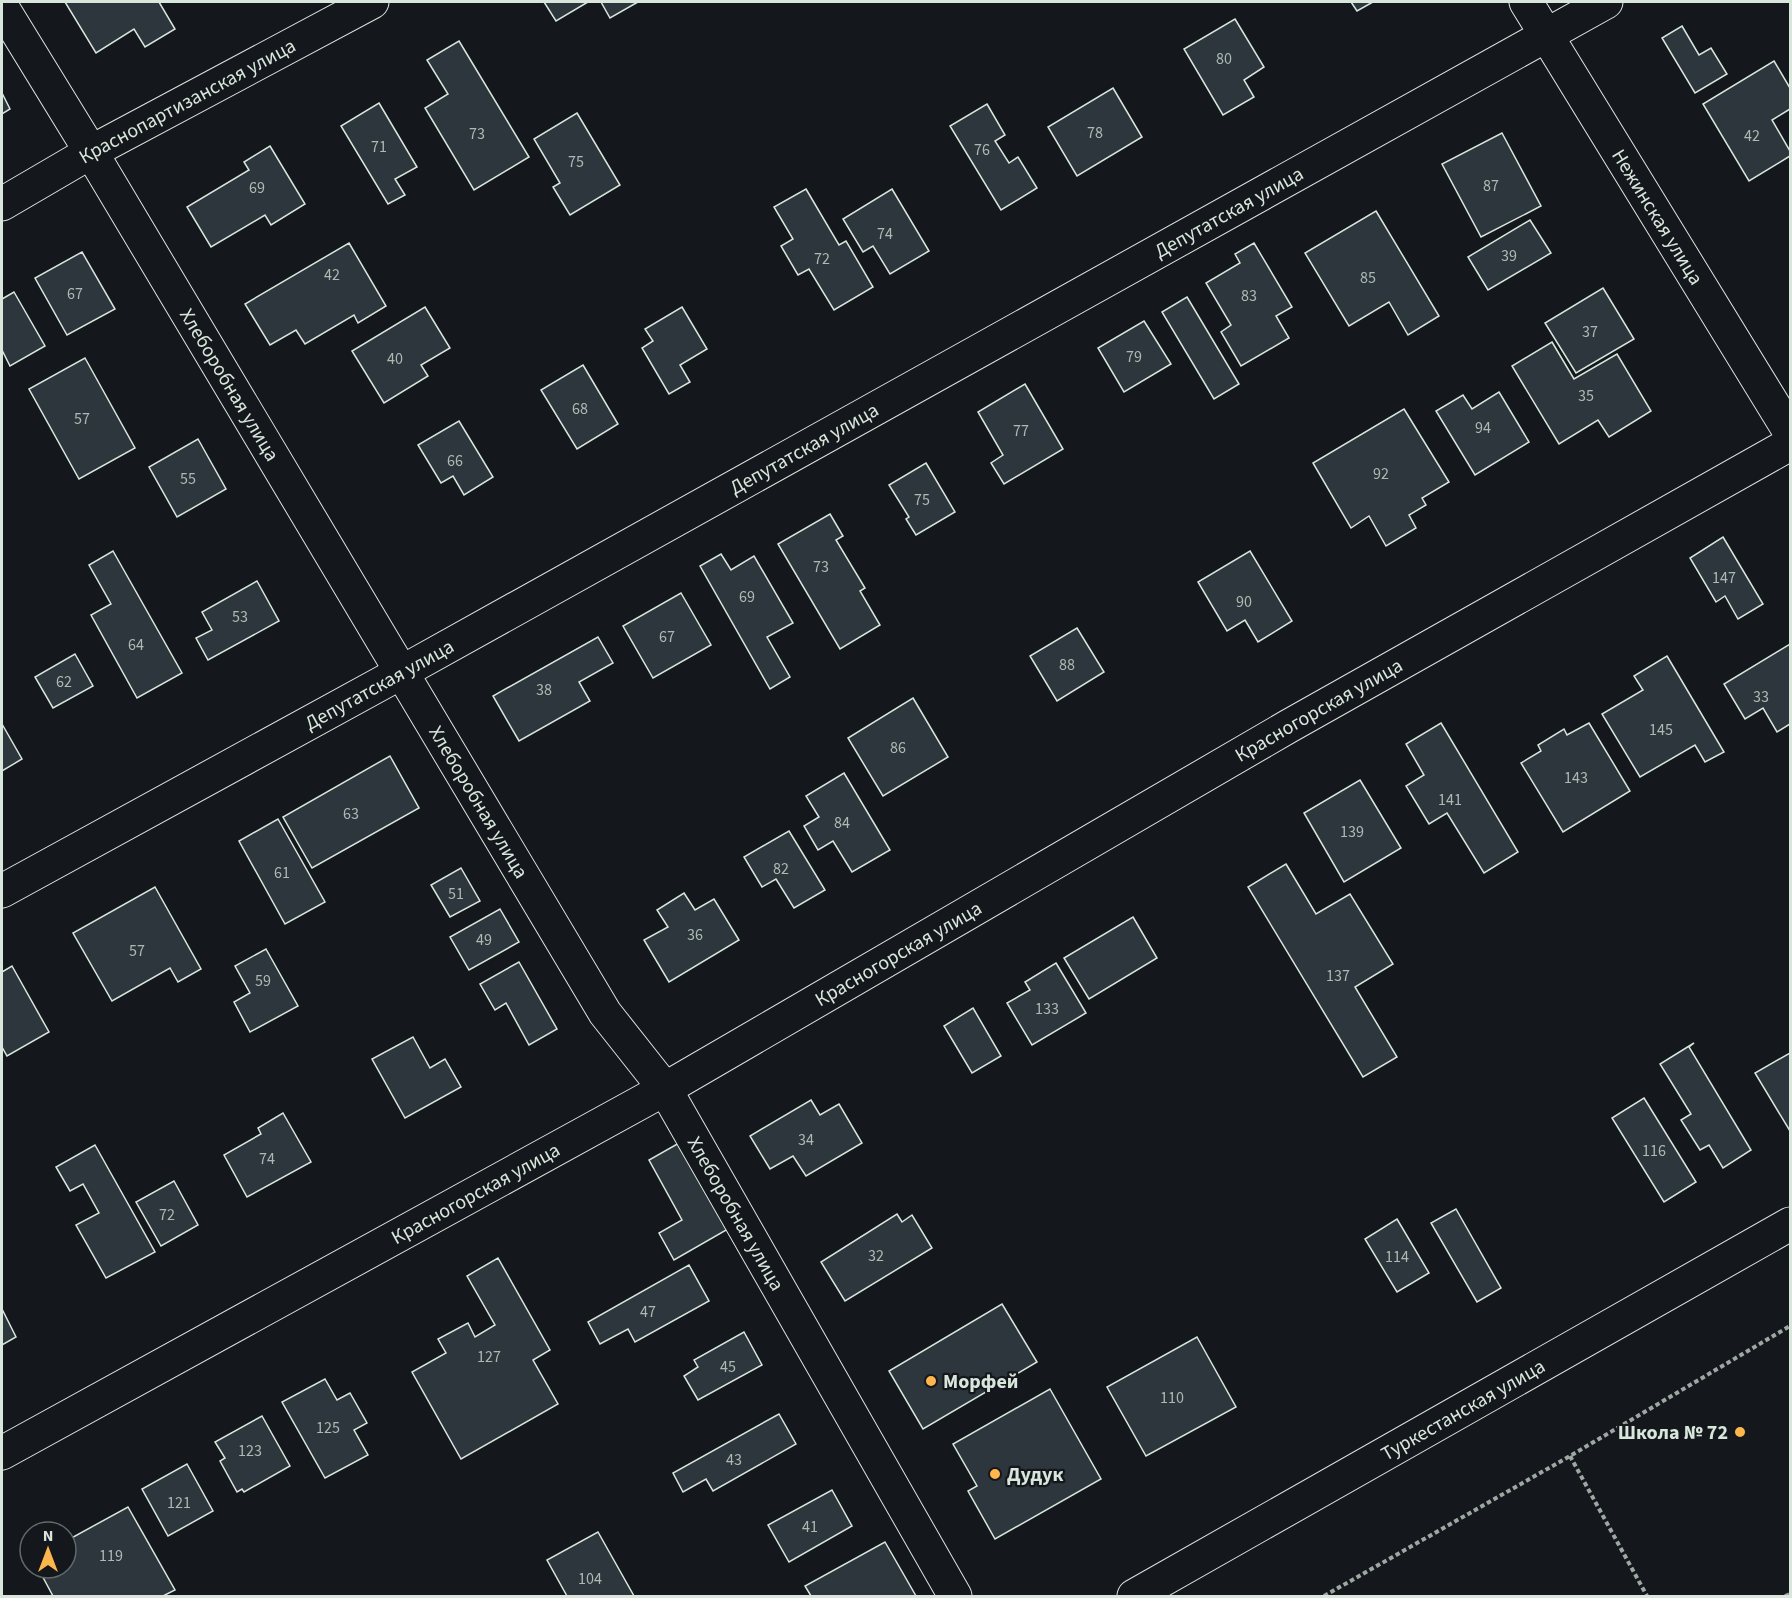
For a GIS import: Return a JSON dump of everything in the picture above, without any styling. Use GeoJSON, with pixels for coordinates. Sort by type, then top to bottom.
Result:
{"type":"FeatureCollection","features":[{"type":"Feature","properties":{"kind":"street","name":"Краснопартизанская улица"},"geometry":{"type":"LineString","coordinates":[[2,204],[91,152],[372,2]]}},
{"type":"Feature","properties":{"kind":"street","name":"Нежинская улица"},"geometry":{"type":"LineString","coordinates":[[1526,2],[1791,432]]}},
{"type":"Feature","properties":{"kind":"street","name":"Депутатская улица"},"geometry":{"type":"LineString","coordinates":[[2,891],[402,672],[1606,2]]}},
{"type":"Feature","properties":{"kind":"street","name":"Хлеборобная улица"},"geometry":{"type":"LineString","coordinates":[[2,7],[605,1012],[664,1089],[955,1596]]}},
{"type":"Feature","properties":{"kind":"street","name":"Красногорская улица"},"geometry":{"type":"LineString","coordinates":[[2,1453],[664,1089],[1289,726],[1791,444]]}},
{"type":"Feature","properties":{"kind":"street","name":"Туркестанская улица"},"geometry":{"type":"LineString","coordinates":[[1134,1596],[1791,1224]]}},
{"type":"Feature","properties":{"kind":"path"},"geometry":{"type":"LineString","coordinates":[[1324,1596],[1570,1456],[1791,1326]]}},
{"type":"Feature","properties":{"kind":"path"},"geometry":{"type":"LineString","coordinates":[[1570,1456],[1647,1596]]}},
{"type":"Feature","properties":{"kind":"path"},"geometry":{"type":"LineString","coordinates":[[1785,1596],[1791,1593]]}},
{"type":"Feature","properties":{"kind":"building"},"geometry":{"type":"Polygon","coordinates":[[[65,2],[159,2],[175,29],[145,47],[134,29],[96,53],[65,2]]]}},
{"type":"Feature","properties":{"kind":"building"},"geometry":{"type":"Polygon","coordinates":[[[544,2],[588,2],[556,21],[544,2]]]}},
{"type":"Feature","properties":{"kind":"building"},"geometry":{"type":"Polygon","coordinates":[[[601,2],[638,2],[610,18],[601,2]]]}},
{"type":"Feature","properties":{"kind":"building"},"geometry":{"type":"Polygon","coordinates":[[[1351,2],[1373,2],[1357,11],[1351,2]]]}},
{"type":"Feature","properties":{"kind":"building"},"geometry":{"type":"Polygon","coordinates":[[[1235,19],[1264,67],[1244,80],[1254,97],[1223,115],[1184,49],[1235,19]]]}},
{"type":"Feature","properties":{"kind":"building"},"geometry":{"type":"Polygon","coordinates":[[[1682,26],[1699,55],[1711,48],[1727,74],[1695,93],[1662,38],[1682,26]]]}},
{"type":"Feature","properties":{"kind":"building"},"geometry":{"type":"Polygon","coordinates":[[[459,41],[529,157],[474,190],[425,108],[448,94],[427,60],[459,41]]]}},
{"type":"Feature","properties":{"kind":"building"},"geometry":{"type":"Polygon","coordinates":[[[1774,61],[1790,88],[1790,109],[1772,120],[1790,151],[1790,156],[1749,181],[1703,104],[1774,61]]]}},
{"type":"Feature","properties":{"kind":"building"},"geometry":{"type":"Polygon","coordinates":[[[1113,88],[1142,137],[1077,176],[1048,127],[1113,88]]]}},
{"type":"Feature","properties":{"kind":"building"},"geometry":{"type":"Polygon","coordinates":[[[2,93],[10,109],[2,114],[2,93]]]}},
{"type":"Feature","properties":{"kind":"building"},"geometry":{"type":"Polygon","coordinates":[[[379,103],[417,167],[395,179],[405,195],[388,204],[341,126],[379,103]]]}},
{"type":"Feature","properties":{"kind":"building"},"geometry":{"type":"Polygon","coordinates":[[[987,104],[1005,135],[995,141],[1009,163],[1018,157],[1037,188],[1001,210],[950,126],[987,104]]]}},
{"type":"Feature","properties":{"kind":"building"},"geometry":{"type":"Polygon","coordinates":[[[577,113],[620,185],[570,215],[553,187],[560,183],[534,139],[577,113]]]}},
{"type":"Feature","properties":{"kind":"building"},"geometry":{"type":"Polygon","coordinates":[[[1502,133],[1541,206],[1481,237],[1442,164],[1502,133]]]}},
{"type":"Feature","properties":{"kind":"building"},"geometry":{"type":"Polygon","coordinates":[[[270,146],[305,204],[271,225],[265,215],[211,247],[187,207],[249,170],[244,162],[270,146]]]}},
{"type":"Feature","properties":{"kind":"building"},"geometry":{"type":"Polygon","coordinates":[[[806,189],[839,245],[846,241],[873,287],[834,310],[809,269],[798,275],[781,246],[793,239],[774,207],[806,189]]]}},
{"type":"Feature","properties":{"kind":"building"},"geometry":{"type":"Polygon","coordinates":[[[892,189],[929,251],[890,274],[873,246],[863,252],[843,219],[892,189]]]}},
{"type":"Feature","properties":{"kind":"building"},"geometry":{"type":"Polygon","coordinates":[[[1376,211],[1439,316],[1408,335],[1389,302],[1349,326],[1305,253],[1376,211]]]}},
{"type":"Feature","properties":{"kind":"building"},"geometry":{"type":"Polygon","coordinates":[[[1530,220],[1551,253],[1488,290],[1468,257],[1530,220]]]}},
{"type":"Feature","properties":{"kind":"building"},"geometry":{"type":"Polygon","coordinates":[[[349,243],[386,306],[358,323],[354,315],[305,344],[296,330],[270,345],[245,304],[349,243]]]}},
{"type":"Feature","properties":{"kind":"building"},"geometry":{"type":"Polygon","coordinates":[[[1254,243],[1292,307],[1276,316],[1289,338],[1241,366],[1221,332],[1231,325],[1206,283],[1240,263],[1235,254],[1254,243]]]}},
{"type":"Feature","properties":{"kind":"building"},"geometry":{"type":"Polygon","coordinates":[[[82,252],[115,309],[67,335],[35,278],[82,252]]]}},
{"type":"Feature","properties":{"kind":"building"},"geometry":{"type":"Polygon","coordinates":[[[1603,288],[1634,339],[1576,373],[1545,323],[1603,288]]]}},
{"type":"Feature","properties":{"kind":"building"},"geometry":{"type":"Polygon","coordinates":[[[14,292],[45,346],[10,366],[2,350],[2,299],[14,292]]]}},
{"type":"Feature","properties":{"kind":"building"},"geometry":{"type":"Polygon","coordinates":[[[1187,297],[1239,384],[1214,399],[1162,312],[1187,297]]]}},
{"type":"Feature","properties":{"kind":"building"},"geometry":{"type":"Polygon","coordinates":[[[425,307],[450,348],[421,365],[428,376],[384,403],[352,351],[425,307]]]}},
{"type":"Feature","properties":{"kind":"building"},"geometry":{"type":"Polygon","coordinates":[[[682,307],[707,349],[680,365],[690,382],[669,394],[642,348],[653,341],[645,329],[682,307]]]}},
{"type":"Feature","properties":{"kind":"building"},"geometry":{"type":"Polygon","coordinates":[[[1144,321],[1171,364],[1124,392],[1098,348],[1144,321]]]}},
{"type":"Feature","properties":{"kind":"building"},"geometry":{"type":"Polygon","coordinates":[[[1552,342],[1574,379],[1617,354],[1651,411],[1609,437],[1598,420],[1559,444],[1512,366],[1552,342]]]}},
{"type":"Feature","properties":{"kind":"building"},"geometry":{"type":"Polygon","coordinates":[[[85,358],[135,448],[79,479],[29,389],[85,358]]]}},
{"type":"Feature","properties":{"kind":"building"},"geometry":{"type":"Polygon","coordinates":[[[583,365],[618,424],[577,449],[541,390],[583,365]]]}},
{"type":"Feature","properties":{"kind":"building"},"geometry":{"type":"Polygon","coordinates":[[[1025,384],[1063,449],[1004,484],[991,463],[1003,455],[978,412],[1025,384]]]}},
{"type":"Feature","properties":{"kind":"building"},"geometry":{"type":"Polygon","coordinates":[[[1499,392],[1529,442],[1475,475],[1436,411],[1463,395],[1472,409],[1499,392]]]}},
{"type":"Feature","properties":{"kind":"building"},"geometry":{"type":"Polygon","coordinates":[[[1404,409],[1449,482],[1422,498],[1426,505],[1409,515],[1416,528],[1386,546],[1369,516],[1351,528],[1313,463],[1404,409]]]}},
{"type":"Feature","properties":{"kind":"building"},"geometry":{"type":"Polygon","coordinates":[[[459,421],[493,477],[464,495],[453,476],[441,483],[418,445],[459,421]]]}},
{"type":"Feature","properties":{"kind":"building"},"geometry":{"type":"Polygon","coordinates":[[[198,439],[226,489],[177,517],[149,467],[198,439]]]}},
{"type":"Feature","properties":{"kind":"building"},"geometry":{"type":"Polygon","coordinates":[[[926,463],[955,512],[916,535],[906,519],[909,517],[889,485],[926,463]]]}},
{"type":"Feature","properties":{"kind":"building"},"geometry":{"type":"Polygon","coordinates":[[[830,514],[843,536],[836,540],[865,588],[860,591],[880,625],[840,649],[778,544],[830,514]]]}},
{"type":"Feature","properties":{"kind":"building"},"geometry":{"type":"Polygon","coordinates":[[[1723,537],[1763,604],[1738,619],[1725,596],[1716,602],[1690,558],[1723,537]]]}},
{"type":"Feature","properties":{"kind":"building"},"geometry":{"type":"Polygon","coordinates":[[[113,551],[182,673],[137,698],[91,615],[111,604],[89,565],[113,551]]]}},
{"type":"Feature","properties":{"kind":"building"},"geometry":{"type":"Polygon","coordinates":[[[1250,551],[1292,621],[1258,642],[1245,620],[1227,631],[1198,582],[1250,551]]]}},
{"type":"Feature","properties":{"kind":"building"},"geometry":{"type":"Polygon","coordinates":[[[721,554],[731,570],[754,556],[793,623],[767,637],[790,677],[770,689],[700,566],[721,554]]]}},
{"type":"Feature","properties":{"kind":"building"},"geometry":{"type":"Polygon","coordinates":[[[257,581],[279,621],[208,660],[196,638],[212,630],[202,612],[257,581]]]}},
{"type":"Feature","properties":{"kind":"building"},"geometry":{"type":"Polygon","coordinates":[[[681,593],[711,645],[653,678],[623,626],[681,593]]]}},
{"type":"Feature","properties":{"kind":"building"},"geometry":{"type":"Polygon","coordinates":[[[1077,628],[1104,672],[1057,701],[1030,656],[1077,628]]]}},
{"type":"Feature","properties":{"kind":"building"},"geometry":{"type":"Polygon","coordinates":[[[598,637],[613,663],[579,682],[590,701],[519,741],[493,696],[598,637]]]}},
{"type":"Feature","properties":{"kind":"building"},"geometry":{"type":"Polygon","coordinates":[[[1790,644],[1790,724],[1777,732],[1763,708],[1745,719],[1724,684],[1790,644]]]}},
{"type":"Feature","properties":{"kind":"building"},"geometry":{"type":"Polygon","coordinates":[[[75,654],[93,686],[53,708],[35,677],[75,654]]]}},
{"type":"Feature","properties":{"kind":"building"},"geometry":{"type":"Polygon","coordinates":[[[1667,656],[1724,752],[1705,762],[1695,745],[1640,777],[1602,714],[1643,690],[1634,676],[1667,656]]]}},
{"type":"Feature","properties":{"kind":"building"},"geometry":{"type":"Polygon","coordinates":[[[913,698],[948,757],[883,796],[848,738],[913,698]]]}},
{"type":"Feature","properties":{"kind":"building"},"geometry":{"type":"Polygon","coordinates":[[[1441,723],[1518,852],[1484,873],[1447,813],[1429,824],[1406,786],[1424,775],[1406,744],[1441,723]]]}},
{"type":"Feature","properties":{"kind":"building"},"geometry":{"type":"Polygon","coordinates":[[[1589,723],[1630,791],[1563,832],[1521,763],[1541,751],[1538,745],[1564,729],[1567,735],[1589,723]]]}},
{"type":"Feature","properties":{"kind":"building"},"geometry":{"type":"Polygon","coordinates":[[[2,724],[22,759],[2,771],[2,724]]]}},
{"type":"Feature","properties":{"kind":"building"},"geometry":{"type":"Polygon","coordinates":[[[390,756],[419,808],[312,868],[283,817],[390,756]]]}},
{"type":"Feature","properties":{"kind":"building"},"geometry":{"type":"Polygon","coordinates":[[[844,773],[890,850],[852,872],[833,841],[818,850],[804,826],[819,817],[806,796],[844,773]]]}},
{"type":"Feature","properties":{"kind":"building"},"geometry":{"type":"Polygon","coordinates":[[[1360,780],[1401,848],[1344,882],[1304,813],[1360,780]]]}},
{"type":"Feature","properties":{"kind":"building"},"geometry":{"type":"Polygon","coordinates":[[[278,819],[325,902],[285,924],[239,841],[278,819]]]}},
{"type":"Feature","properties":{"kind":"building"},"geometry":{"type":"Polygon","coordinates":[[[789,831],[825,890],[794,908],[776,879],[762,887],[744,857],[789,831]]]}},
{"type":"Feature","properties":{"kind":"building"},"geometry":{"type":"Polygon","coordinates":[[[1286,864],[1316,914],[1350,894],[1393,964],[1355,987],[1397,1057],[1363,1077],[1248,887],[1286,864]]]}},
{"type":"Feature","properties":{"kind":"building"},"geometry":{"type":"Polygon","coordinates":[[[461,868],[480,901],[450,917],[431,885],[461,868]]]}},
{"type":"Feature","properties":{"kind":"building"},"geometry":{"type":"Polygon","coordinates":[[[155,887],[201,969],[178,982],[170,968],[112,1001],[73,933],[155,887]]]}},
{"type":"Feature","properties":{"kind":"building"},"geometry":{"type":"Polygon","coordinates":[[[684,893],[695,910],[714,899],[739,940],[669,982],[644,940],[668,927],[657,910],[684,893]]]}},
{"type":"Feature","properties":{"kind":"building"},"geometry":{"type":"Polygon","coordinates":[[[500,909],[519,942],[469,970],[450,937],[500,909]]]}},
{"type":"Feature","properties":{"kind":"building"},"geometry":{"type":"Polygon","coordinates":[[[1133,917],[1157,958],[1089,999],[1064,958],[1133,917]]]}},
{"type":"Feature","properties":{"kind":"building"},"geometry":{"type":"Polygon","coordinates":[[[266,949],[298,1006],[250,1032],[234,1002],[250,993],[235,966],[266,949]]]}},
{"type":"Feature","properties":{"kind":"building"},"geometry":{"type":"Polygon","coordinates":[[[519,962],[557,1029],[529,1045],[506,1003],[495,1010],[480,984],[519,962]]]}},
{"type":"Feature","properties":{"kind":"building"},"geometry":{"type":"Polygon","coordinates":[[[1056,963],[1086,1013],[1032,1045],[1007,1003],[1030,990],[1025,982],[1056,963]]]}},
{"type":"Feature","properties":{"kind":"building"},"geometry":{"type":"Polygon","coordinates":[[[12,966],[49,1032],[7,1056],[2,1047],[2,972],[12,966]]]}},
{"type":"Feature","properties":{"kind":"building"},"geometry":{"type":"Polygon","coordinates":[[[973,1008],[1001,1056],[972,1073],[944,1026],[973,1008]]]}},
{"type":"Feature","properties":{"kind":"building"},"geometry":{"type":"Polygon","coordinates":[[[413,1037],[430,1068],[445,1059],[461,1087],[405,1118],[372,1059],[413,1037]]]}},
{"type":"Feature","properties":{"kind":"building"},"geometry":{"type":"Polygon","coordinates":[[[1694,1043],[1689,1047],[1751,1150],[1723,1168],[1709,1145],[1700,1150],[1681,1120],[1691,1114],[1660,1064],[1694,1043]]]}},
{"type":"Feature","properties":{"kind":"building"},"geometry":{"type":"Polygon","coordinates":[[[1790,1053],[1790,1131],[1755,1073],[1790,1053]]]}},
{"type":"Feature","properties":{"kind":"building"},"geometry":{"type":"Polygon","coordinates":[[[1644,1098],[1696,1182],[1664,1202],[1612,1118],[1644,1098]]]}},
{"type":"Feature","properties":{"kind":"building"},"geometry":{"type":"Polygon","coordinates":[[[811,1100],[820,1115],[839,1104],[862,1143],[806,1176],[793,1156],[770,1169],[750,1136],[811,1100]]]}},
{"type":"Feature","properties":{"kind":"building"},"geometry":{"type":"Polygon","coordinates":[[[283,1113],[311,1162],[247,1197],[224,1155],[261,1134],[258,1128],[283,1113]]]}},
{"type":"Feature","properties":{"kind":"building"},"geometry":{"type":"Polygon","coordinates":[[[679,1143],[728,1229],[674,1260],[659,1233],[682,1220],[649,1160],[679,1143]]]}},
{"type":"Feature","properties":{"kind":"building"},"geometry":{"type":"Polygon","coordinates":[[[95,1145],[155,1252],[106,1278],[76,1225],[99,1213],[83,1184],[70,1191],[56,1167],[95,1145]]]}},
{"type":"Feature","properties":{"kind":"building"},"geometry":{"type":"Polygon","coordinates":[[[174,1181],[198,1225],[161,1246],[136,1202],[174,1181]]]}},
{"type":"Feature","properties":{"kind":"building"},"geometry":{"type":"Polygon","coordinates":[[[1456,1209],[1501,1288],[1477,1302],[1431,1223],[1456,1209]]]}},
{"type":"Feature","properties":{"kind":"building"},"geometry":{"type":"Polygon","coordinates":[[[897,1214],[902,1222],[912,1215],[932,1248],[845,1301],[821,1262],[897,1214]]]}},
{"type":"Feature","properties":{"kind":"building"},"geometry":{"type":"Polygon","coordinates":[[[1397,1219],[1429,1273],[1397,1292],[1365,1239],[1397,1219]]]}},
{"type":"Feature","properties":{"kind":"building"},"geometry":{"type":"Polygon","coordinates":[[[498,1258],[550,1350],[533,1360],[558,1404],[461,1459],[412,1372],[446,1353],[438,1339],[468,1323],[475,1337],[495,1325],[467,1276],[498,1258]]]}},
{"type":"Feature","properties":{"kind":"building"},"geometry":{"type":"Polygon","coordinates":[[[689,1265],[709,1301],[635,1342],[628,1329],[600,1344],[588,1322],[689,1265]]]}},
{"type":"Feature","properties":{"kind":"building"},"geometry":{"type":"Polygon","coordinates":[[[1002,1304],[1037,1362],[923,1429],[889,1371],[1002,1304]]]}},
{"type":"Feature","properties":{"kind":"building"},"geometry":{"type":"Polygon","coordinates":[[[2,1309],[16,1337],[2,1345],[2,1309]]]}},
{"type":"Feature","properties":{"kind":"building"},"geometry":{"type":"Polygon","coordinates":[[[744,1332],[762,1365],[698,1400],[684,1376],[698,1367],[694,1360],[744,1332]]]}},
{"type":"Feature","properties":{"kind":"building"},"geometry":{"type":"Polygon","coordinates":[[[1197,1337],[1236,1407],[1146,1456],[1107,1387],[1197,1337]]]}},
{"type":"Feature","properties":{"kind":"building"},"geometry":{"type":"Polygon","coordinates":[[[325,1379],[337,1400],[350,1393],[367,1423],[354,1430],[368,1455],[325,1478],[282,1402],[325,1379]]]}},
{"type":"Feature","properties":{"kind":"building"},"geometry":{"type":"Polygon","coordinates":[[[1050,1389],[1101,1479],[995,1539],[968,1491],[977,1486],[953,1444],[1050,1389]]]}},
{"type":"Feature","properties":{"kind":"building"},"geometry":{"type":"Polygon","coordinates":[[[779,1414],[796,1444],[713,1491],[706,1479],[683,1492],[673,1473],[779,1414]]]}},
{"type":"Feature","properties":{"kind":"building"},"geometry":{"type":"Polygon","coordinates":[[[262,1416],[290,1466],[244,1492],[242,1489],[237,1492],[220,1461],[225,1458],[215,1442],[262,1416]]]}},
{"type":"Feature","properties":{"kind":"building"},"geometry":{"type":"Polygon","coordinates":[[[187,1464],[213,1511],[168,1536],[142,1489],[187,1464]]]}},
{"type":"Feature","properties":{"kind":"building"},"geometry":{"type":"Polygon","coordinates":[[[832,1490],[852,1526],[789,1562],[768,1525],[832,1490]]]}},
{"type":"Feature","properties":{"kind":"building"},"geometry":{"type":"Polygon","coordinates":[[[128,1507],[175,1590],[163,1596],[53,1596],[44,1580],[78,1580],[78,1534],[128,1507]]]}},
{"type":"Feature","properties":{"kind":"building"},"geometry":{"type":"Polygon","coordinates":[[[598,1532],[634,1596],[567,1596],[547,1560],[598,1532]]]}},
{"type":"Feature","properties":{"kind":"building"},"geometry":{"type":"Polygon","coordinates":[[[885,1542],[916,1596],[811,1596],[805,1586],[885,1542]]]}},
{"type":"Feature","properties":{"kind":"place","name":"Морфей"},"geometry":{"type":"Point","coordinates":[931,1381]}},
{"type":"Feature","properties":{"kind":"place","name":"Школа № 72"},"geometry":{"type":"Point","coordinates":[1740,1432]}},
{"type":"Feature","properties":{"kind":"place","name":"Дудук"},"geometry":{"type":"Point","coordinates":[995,1474]}}]}
